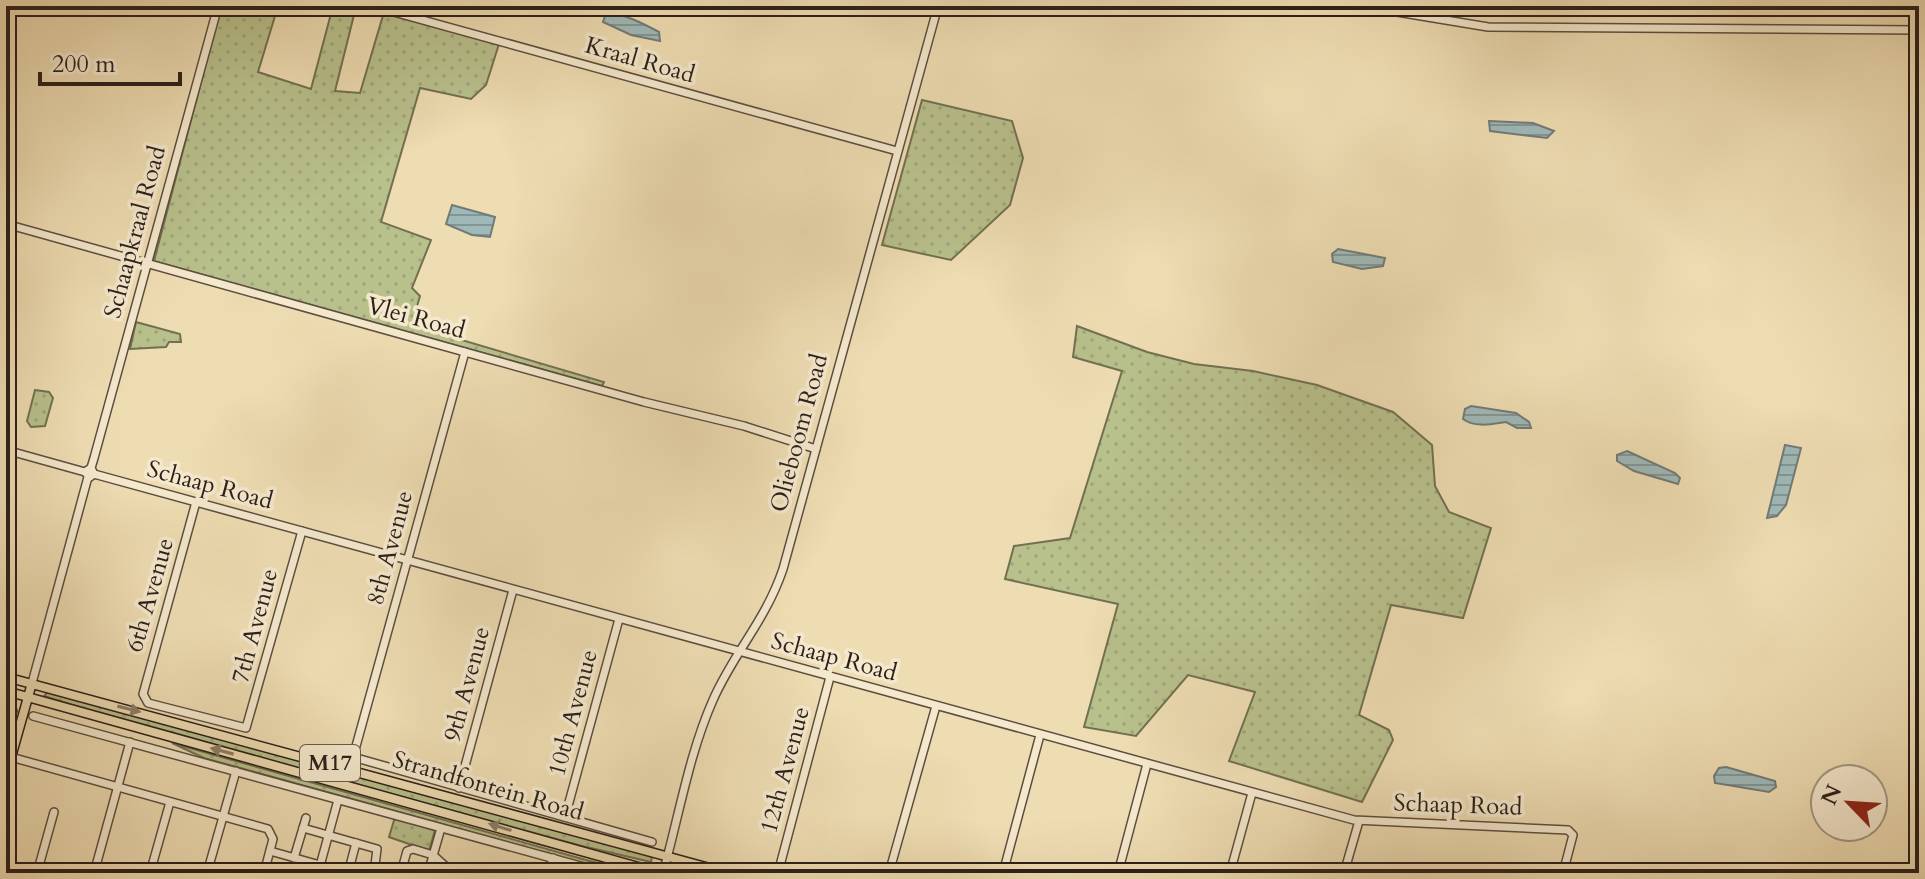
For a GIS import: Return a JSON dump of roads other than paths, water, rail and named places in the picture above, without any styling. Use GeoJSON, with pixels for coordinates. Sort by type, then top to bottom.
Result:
{"type":"FeatureCollection","features":[{"type":"Feature","properties":{"kind":"main road","name":"Strandfontein Road"},"geometry":{"type":"LineString","coordinates":[[6,677],[728,873]]}},
{"type":"Feature","properties":{"kind":"main road"},"geometry":{"type":"LineString","coordinates":[[6,775],[32,683]]}},
{"type":"Feature","properties":{"kind":"main road","name":"Strandfontein Road"},"geometry":{"type":"LineString","coordinates":[[6,691],[662,873]]}},
{"type":"Feature","properties":{"kind":"street","name":"Schaapkraal Road"},"geometry":{"type":"LineString","coordinates":[[32,683],[218,6]]}},
{"type":"Feature","properties":{"kind":"street","name":"Kraal Road"},"geometry":{"type":"LineString","coordinates":[[372,6],[897,151]]}},
{"type":"Feature","properties":{"kind":"street","name":"Olieboom Road"},"geometry":{"type":"LineString","coordinates":[[662,873],[707,712],[760,624],[777,587],[938,6]]}},
{"type":"Feature","properties":{"kind":"street"},"geometry":{"type":"LineString","coordinates":[[1361,6],[1506,28],[1919,30]]}},
{"type":"Feature","properties":{"kind":"street","name":"Vlei Road"},"geometry":{"type":"LineString","coordinates":[[6,224],[744,426],[816,449]]}},
{"type":"Feature","properties":{"kind":"street","name":"8th Avenue"},"geometry":{"type":"LineString","coordinates":[[459,788],[355,759],[353,754],[465,352]]}},
{"type":"Feature","properties":{"kind":"street","name":"Schaap Road"},"geometry":{"type":"LineString","coordinates":[[6,450],[1359,821],[1572,832],[1563,873]]}},
{"type":"Feature","properties":{"kind":"street","name":"6th Avenue"},"geometry":{"type":"LineString","coordinates":[[196,502],[143,699],[244,729]]}},
{"type":"Feature","properties":{"kind":"street","name":"7th Avenue"},"geometry":{"type":"LineString","coordinates":[[244,729],[249,724],[302,531]]}},
{"type":"Feature","properties":{"kind":"street","name":"9th Avenue"},"geometry":{"type":"LineString","coordinates":[[459,788],[513,590]]}},
{"type":"Feature","properties":{"kind":"street","name":"10th Avenue"},"geometry":{"type":"LineString","coordinates":[[565,817],[619,619]]}},
{"type":"Feature","properties":{"kind":"street","name":"12th Avenue"},"geometry":{"type":"LineString","coordinates":[[778,873],[830,677]]}},
{"type":"Feature","properties":{"kind":"street"},"geometry":{"type":"LineString","coordinates":[[889,873],[936,706]]}},
{"type":"Feature","properties":{"kind":"street"},"geometry":{"type":"LineString","coordinates":[[33,716],[606,873]]}},
{"type":"Feature","properties":{"kind":"street"},"geometry":{"type":"LineString","coordinates":[[1003,873],[1040,735]]}},
{"type":"Feature","properties":{"kind":"street"},"geometry":{"type":"LineString","coordinates":[[94,873],[130,742]]}},
{"type":"Feature","properties":{"kind":"street"},"geometry":{"type":"LineString","coordinates":[[11,757],[268,829],[273,833],[264,873]]}},
{"type":"Feature","properties":{"kind":"street"},"geometry":{"type":"LineString","coordinates":[[1118,873],[1147,764]]}},
{"type":"Feature","properties":{"kind":"street"},"geometry":{"type":"LineString","coordinates":[[207,873],[236,771]]}},
{"type":"Feature","properties":{"kind":"street"},"geometry":{"type":"LineString","coordinates":[[459,788],[652,842]]}},
{"type":"Feature","properties":{"kind":"street"},"geometry":{"type":"LineString","coordinates":[[1230,873],[1252,793]]}},
{"type":"Feature","properties":{"kind":"street"},"geometry":{"type":"LineString","coordinates":[[270,851],[319,869],[338,800]]}},
{"type":"Feature","properties":{"kind":"street"},"geometry":{"type":"LineString","coordinates":[[150,873],[170,802]]}},
{"type":"Feature","properties":{"kind":"street"},"geometry":{"type":"LineString","coordinates":[[37,873],[54,812]]}},
{"type":"Feature","properties":{"kind":"street"},"geometry":{"type":"LineString","coordinates":[[294,858],[306,818]]}},
{"type":"Feature","properties":{"kind":"street"},"geometry":{"type":"LineString","coordinates":[[1344,873],[1359,821]]}},
{"type":"Feature","properties":{"kind":"street"},"geometry":{"type":"LineString","coordinates":[[303,828],[380,851],[374,873]]}},
{"type":"Feature","properties":{"kind":"street"},"geometry":{"type":"LineString","coordinates":[[428,873],[441,828]]}},
{"type":"Feature","properties":{"kind":"street"},"geometry":{"type":"LineString","coordinates":[[348,873],[356,843]]}},
{"type":"Feature","properties":{"kind":"street"},"geometry":{"type":"LineString","coordinates":[[401,873],[409,849],[433,855],[453,873]]}},
{"type":"Feature","properties":{"kind":"street"},"geometry":{"type":"LineString","coordinates":[[549,873],[553,858]]}},
{"type":"Feature","properties":{"kind":"water"},"geometry":{"type":"Polygon","coordinates":[[[606,13],[626,17],[659,32],[660,41],[631,35],[603,22],[606,13]]]}},
{"type":"Feature","properties":{"kind":"water"},"geometry":{"type":"Polygon","coordinates":[[[1489,121],[1533,123],[1554,131],[1547,138],[1490,131],[1489,121]]]}},
{"type":"Feature","properties":{"kind":"water"},"geometry":{"type":"Polygon","coordinates":[[[452,205],[495,217],[490,237],[472,235],[446,224],[452,205]]]}},
{"type":"Feature","properties":{"kind":"water"},"geometry":{"type":"Polygon","coordinates":[[[1338,249],[1385,258],[1383,266],[1362,269],[1333,262],[1332,254],[1338,249]]]}},
{"type":"Feature","properties":{"kind":"water"},"geometry":{"type":"Polygon","coordinates":[[[1471,406],[1516,413],[1529,422],[1531,428],[1517,428],[1506,422],[1473,424],[1463,419],[1465,409],[1471,406]]]}},
{"type":"Feature","properties":{"kind":"water"},"geometry":{"type":"Polygon","coordinates":[[[1785,445],[1801,448],[1786,505],[1777,516],[1767,518],[1785,445]]]}},
{"type":"Feature","properties":{"kind":"water"},"geometry":{"type":"Polygon","coordinates":[[[1627,451],[1675,473],[1680,478],[1678,484],[1634,471],[1617,461],[1617,455],[1627,451]]]}},
{"type":"Feature","properties":{"kind":"water"},"geometry":{"type":"Polygon","coordinates":[[[1726,767],[1775,781],[1776,787],[1769,792],[1715,783],[1714,776],[1719,768],[1726,767]]]}}]}
